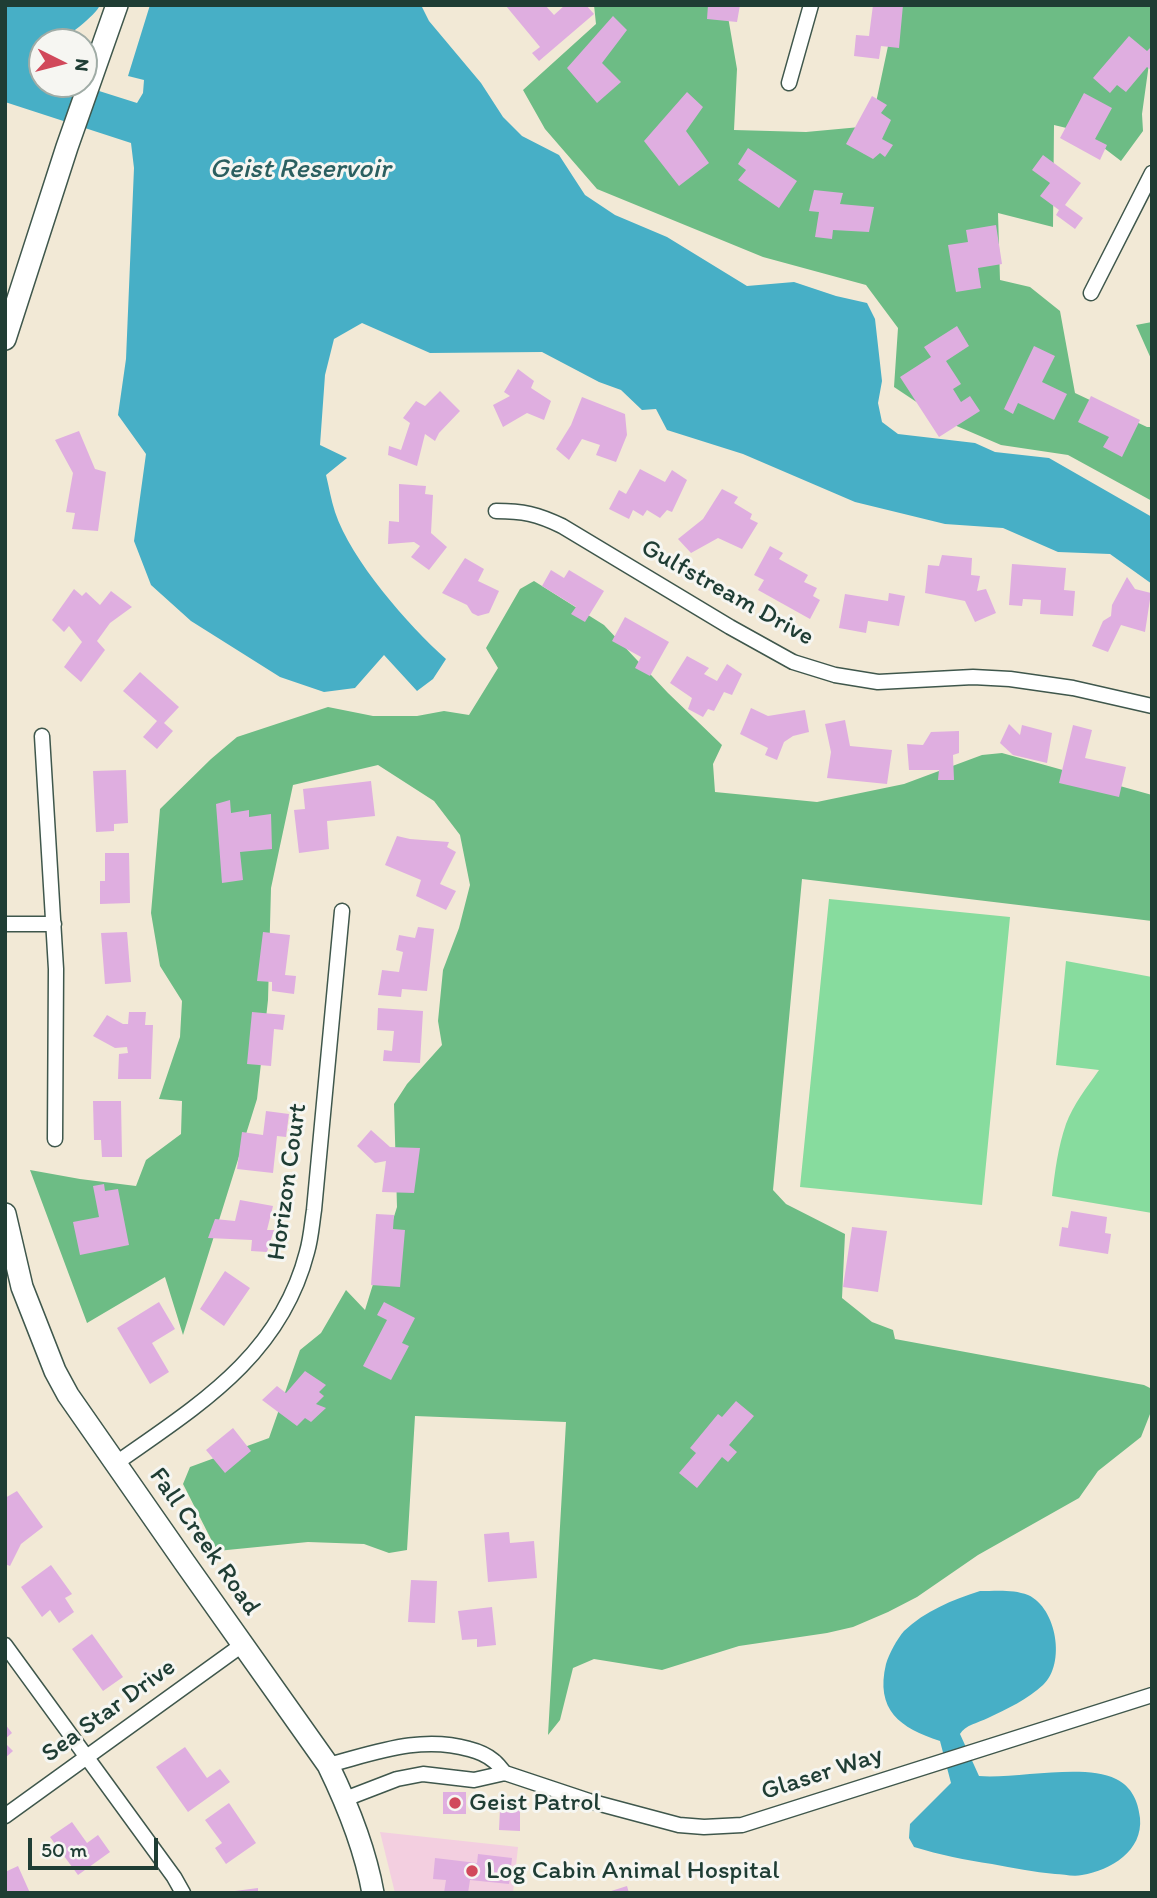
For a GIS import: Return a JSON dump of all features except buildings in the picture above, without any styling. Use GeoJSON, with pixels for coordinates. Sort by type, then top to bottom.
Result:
{"type":"FeatureCollection","features":[{"type":"Feature","properties":{"kind":"main road"},"geometry":{"type":"LineString","coordinates":[[5,339],[67,147],[117,5]]}},
{"type":"Feature","properties":{"kind":"main road","name":"Fall Creek Road"},"geometry":{"type":"LineString","coordinates":[[5,1214],[22,1287],[55,1371],[68,1395],[328,1765],[358,1832],[373,1893]]}},
{"type":"Feature","properties":{"kind":"street"},"geometry":{"type":"LineString","coordinates":[[789,83],[811,5]]}},
{"type":"Feature","properties":{"kind":"street"},"geometry":{"type":"LineString","coordinates":[[1091,293],[1152,173]]}},
{"type":"Feature","properties":{"kind":"street","name":"Gulfstream Drive"},"geometry":{"type":"LineString","coordinates":[[496,511],[523,511],[546,518],[793,662],[835,675],[878,682],[973,677],[1010,679],[1073,688],[1152,706]]}},
{"type":"Feature","properties":{"kind":"street"},"geometry":{"type":"LineString","coordinates":[[42,736],[56,969],[54,1139]]}},
{"type":"Feature","properties":{"kind":"street","name":"Horizon Court"},"geometry":{"type":"LineString","coordinates":[[115,1464],[226,1383],[270,1334],[289,1301],[308,1251],[314,1210],[342,911]]}},
{"type":"Feature","properties":{"kind":"street"},"geometry":{"type":"LineString","coordinates":[[5,924],[54,924]]}},
{"type":"Feature","properties":{"kind":"street","name":"Sea Star Drive"},"geometry":{"type":"LineString","coordinates":[[5,1816],[242,1645]]}},
{"type":"Feature","properties":{"kind":"street"},"geometry":{"type":"LineString","coordinates":[[5,1646],[183,1893]]}},
{"type":"Feature","properties":{"kind":"street","name":"Glaser Way"},"geometry":{"type":"LineString","coordinates":[[328,1765],[410,1744],[453,1745],[492,1759],[505,1773],[589,1801],[679,1825],[723,1827],[742,1825],[1152,1695]]}},
{"type":"Feature","properties":{"kind":"street","name":"Glaser Way"},"geometry":{"type":"LineString","coordinates":[[345,1799],[397,1779],[423,1774],[474,1780],[505,1773]]}},
{"type":"Feature","properties":{"kind":"shaded area"},"geometry":{"type":"Polygon","coordinates":[[[380,1832],[518,1847],[513,1893],[395,1893],[380,1832]]]}},
{"type":"Feature","properties":{"kind":"green space"},"geometry":{"type":"Polygon","coordinates":[[[594,5],[726,5],[737,69],[734,130],[806,132],[871,126],[891,32],[891,5],[1152,5],[1152,42],[1142,114],[1143,131],[1121,161],[1083,132],[1054,125],[1053,227],[998,213],[1000,280],[1030,287],[1060,311],[1075,393],[1152,427],[1152,501],[1068,455],[1001,445],[945,421],[894,387],[898,328],[866,285],[763,257],[597,189],[545,129],[523,90],[596,24],[594,5]]]}},
{"type":"Feature","properties":{"kind":"green space"},"geometry":{"type":"Polygon","coordinates":[[[1152,322],[1152,361],[1136,325],[1152,322]]]}},
{"type":"Feature","properties":{"kind":"green space"},"geometry":{"type":"Polygon","coordinates":[[[534,581],[604,625],[722,745],[713,764],[715,792],[817,802],[904,784],[982,755],[1002,753],[1152,795],[1152,921],[802,879],[773,1190],[786,1204],[845,1234],[842,1298],[872,1322],[893,1330],[895,1339],[1144,1385],[1152,1389],[1152,1409],[1141,1437],[1098,1471],[1079,1498],[978,1555],[917,1597],[853,1627],[739,1646],[662,1670],[594,1659],[573,1668],[560,1720],[548,1735],[566,1422],[415,1416],[407,1550],[389,1553],[364,1544],[308,1542],[217,1551],[183,1484],[190,1467],[269,1438],[300,1350],[321,1333],[346,1290],[365,1310],[397,1207],[394,1104],[407,1084],[442,1045],[438,1021],[443,970],[459,928],[470,885],[460,835],[434,801],[378,765],[293,785],[271,888],[268,1000],[257,1099],[183,1335],[165,1277],[87,1323],[30,1170],[136,1186],[146,1160],[181,1134],[182,1101],[159,1099],[180,1037],[182,1001],[160,966],[151,913],[160,809],[237,737],[328,707],[373,716],[417,716],[444,711],[469,715],[498,668],[486,648],[520,589],[534,581]]]}},
{"type":"Feature","properties":{"kind":"green space"},"geometry":{"type":"Polygon","coordinates":[[[829,899],[1010,917],[982,1205],[800,1187],[829,899]]]}},
{"type":"Feature","properties":{"kind":"green space"},"geometry":{"type":"Polygon","coordinates":[[[1066,961],[1152,977],[1152,1213],[1052,1196],[1066,1124],[1076,1103],[1099,1070],[1056,1065],[1066,961]]]}},
{"type":"Feature","properties":{"kind":"water","name":"Geist Reservoir"},"geometry":{"type":"Polygon","coordinates":[[[5,5],[100,5],[77,28],[28,28],[28,98],[98,98],[98,91],[137,103],[143,93],[144,80],[128,76],[150,5],[421,5],[429,21],[481,83],[503,117],[522,136],[559,155],[585,195],[615,215],[667,237],[747,286],[794,282],[867,303],[875,319],[882,381],[878,403],[882,422],[898,434],[975,443],[995,452],[1049,458],[1152,517],[1152,584],[1110,554],[1058,552],[1003,528],[945,524],[855,502],[743,454],[667,430],[656,409],[642,410],[621,390],[599,382],[542,352],[430,353],[362,323],[334,339],[325,375],[320,445],[347,458],[326,475],[332,503],[343,531],[367,571],[398,610],[446,659],[433,679],[417,691],[384,655],[355,688],[324,692],[280,677],[191,621],[151,585],[134,541],[146,454],[118,415],[126,359],[134,168],[131,143],[5,102],[5,5]]]}},
{"type":"Feature","properties":{"kind":"water"},"geometry":{"type":"Polygon","coordinates":[[[980,1591],[1016,1592],[1028,1595],[1038,1602],[1052,1624],[1056,1651],[1050,1676],[1043,1685],[1017,1703],[968,1726],[960,1734],[979,1776],[1086,1772],[1102,1774],[1126,1786],[1138,1806],[1140,1830],[1131,1849],[1104,1869],[1075,1876],[1031,1871],[962,1859],[914,1847],[909,1838],[910,1824],[951,1783],[940,1741],[902,1723],[888,1705],[884,1694],[886,1664],[899,1638],[912,1624],[939,1607],[980,1591]]]}},
{"type":"Feature","properties":{"kind":"place","name":"Geist Patrol"},"geometry":{"type":"Point","coordinates":[455,1803]}},
{"type":"Feature","properties":{"kind":"place","name":"Log Cabin Animal Hospital"},"geometry":{"type":"Point","coordinates":[472,1871]}}]}
